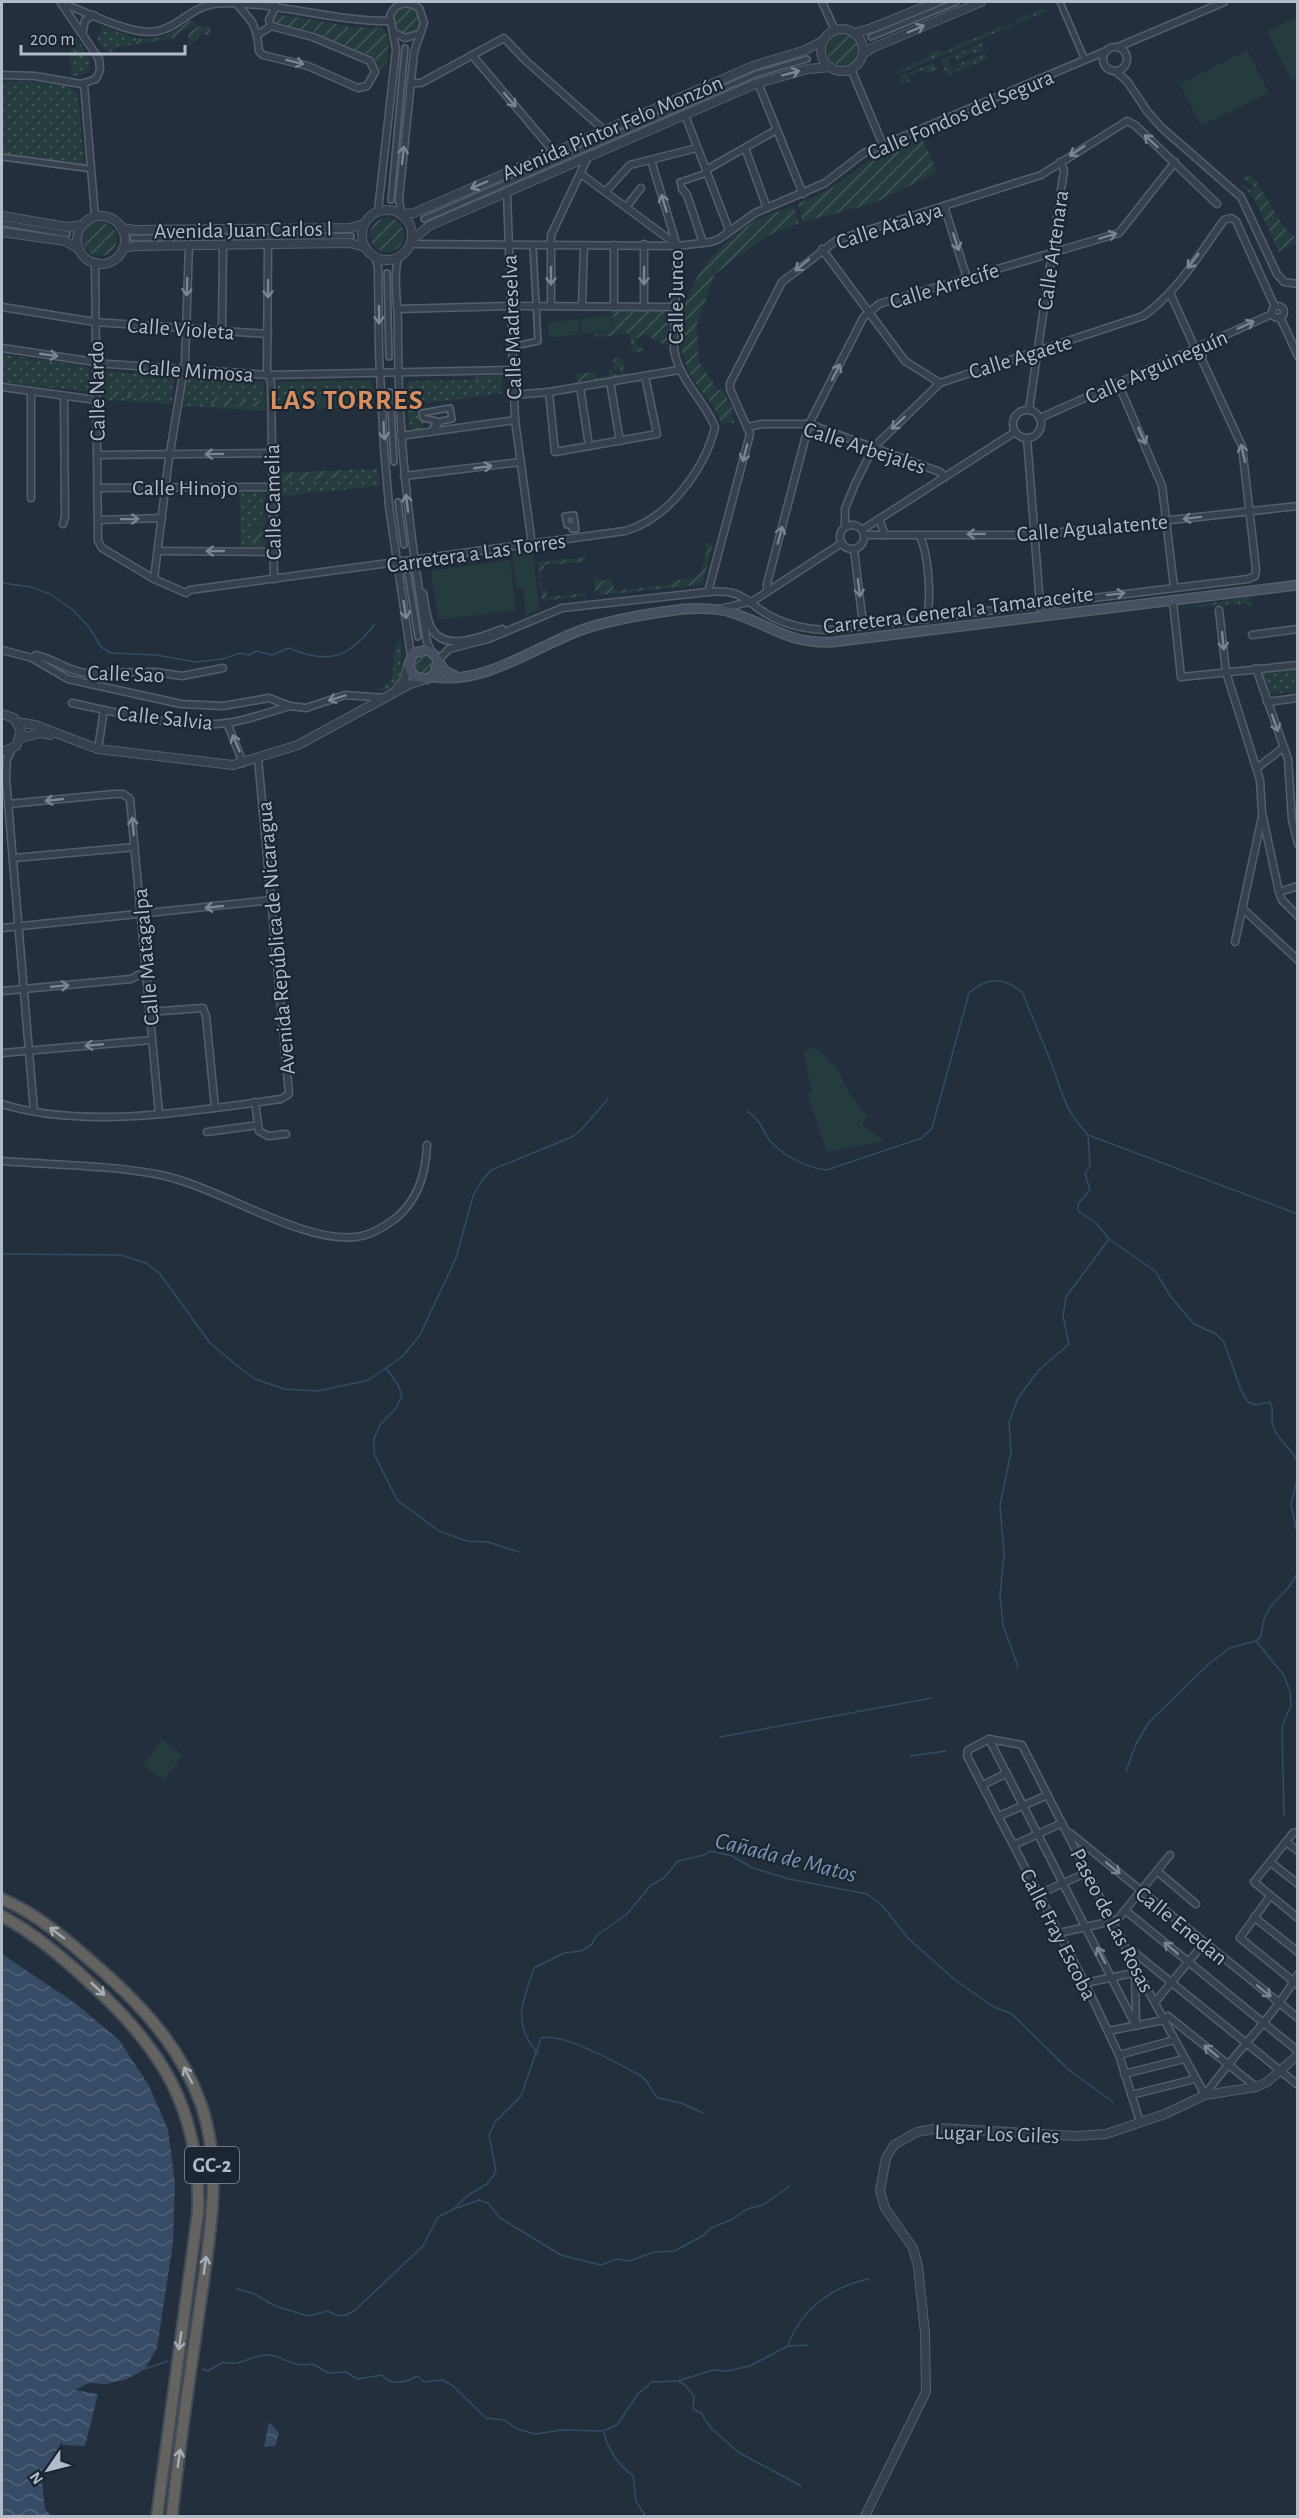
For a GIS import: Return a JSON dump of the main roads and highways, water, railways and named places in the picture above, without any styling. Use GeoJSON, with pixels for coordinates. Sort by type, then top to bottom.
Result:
{"type":"FeatureCollection","features":[{"type":"Feature","properties":{"kind":"highway","name":"GC-2"},"geometry":{"type":"LineString","coordinates":[[2,1899],[41,1921],[71,1943],[142,2008],[176,2052],[202,2108],[212,2158],[211,2216],[172,2517]]}},
{"type":"Feature","properties":{"kind":"highway","name":"GC-2"},"geometry":{"type":"LineString","coordinates":[[2,1916],[29,1931],[58,1954],[145,2038],[175,2085],[194,2138],[199,2186],[198,2212],[157,2517]]}},
{"type":"Feature","properties":{"kind":"main road","name":"Carretera General a Tamaraceite"},"geometry":{"type":"LineString","coordinates":[[432,677],[459,676],[490,670],[566,636],[602,624],[670,610],[735,613],[776,633],[812,643],[1173,602],[1298,585]]}},
{"type":"Feature","properties":{"kind":"main road"},"geometry":{"type":"LineString","coordinates":[[1040,605],[1051,612],[1066,610],[1080,613]]}},
{"type":"Feature","properties":{"kind":"main road"},"geometry":{"type":"LineString","coordinates":[[438,660],[437,670],[432,677],[423,680],[412,674],[408,666],[411,656],[417,651],[431,651],[438,660],[446,673],[459,676]]}},
{"type":"Feature","properties":{"kind":"water"},"geometry":{"type":"Polygon","coordinates":[[[2,1954],[75,2003],[119,2040],[148,2084],[168,2129],[175,2183],[173,2243],[157,2348],[145,2369],[127,2379],[106,2384],[89,2383],[75,2390],[98,2394],[85,2446],[64,2445],[41,2472],[45,2510],[53,2516],[2,2516],[2,1954]]]}},
{"type":"Feature","properties":{"kind":"water"},"geometry":{"type":"Polygon","coordinates":[[[269,2422],[279,2433],[275,2446],[264,2447],[269,2422]]]}},
{"type":"Feature","properties":{"kind":"waterway"},"geometry":{"type":"LineString","coordinates":[[2,583],[31,587],[50,594],[73,610],[89,627],[101,647],[111,653],[156,655],[196,662],[223,659],[240,653],[249,655],[256,651],[272,655],[289,648],[326,657],[336,655],[356,645],[374,625]]}},
{"type":"Feature","properties":{"kind":"waterway"},"geometry":{"type":"LineString","coordinates":[[747,1111],[757,1120],[769,1140],[778,1149],[798,1161],[820,1169],[827,1170],[922,1138],[932,1128],[969,993],[982,984],[1002,982],[1022,992],[1068,1107],[1088,1135],[1298,1214]]}},
{"type":"Feature","properties":{"kind":"waterway"},"geometry":{"type":"LineString","coordinates":[[2,1254],[121,1255],[146,1263],[160,1274],[210,1343],[255,1379],[284,1389],[318,1391],[369,1380],[403,1356],[420,1335],[456,1258],[473,1196],[491,1170],[572,1137],[608,1099]]}},
{"type":"Feature","properties":{"kind":"waterway"},"geometry":{"type":"LineString","coordinates":[[1088,1136],[1090,1166],[1085,1173],[1090,1190],[1078,1204],[1078,1211],[1096,1223],[1109,1239],[1155,1271],[1171,1297],[1194,1324],[1216,1334],[1224,1342],[1241,1390],[1248,1402],[1256,1405],[1270,1402],[1275,1431],[1298,1463]]}},
{"type":"Feature","properties":{"kind":"waterway"},"geometry":{"type":"LineString","coordinates":[[1018,1667],[1003,1625],[1000,1595],[1004,1554],[1000,1505],[1011,1452],[1009,1422],[1018,1398],[1039,1370],[1069,1344],[1063,1316],[1066,1297],[1109,1239]]}},
{"type":"Feature","properties":{"kind":"waterway"},"geometry":{"type":"LineString","coordinates":[[386,1368],[402,1395],[396,1408],[380,1425],[374,1439],[374,1454],[397,1500],[439,1531],[467,1541],[488,1542],[519,1552]]}},
{"type":"Feature","properties":{"kind":"waterway"},"geometry":{"type":"LineString","coordinates":[[1298,1476],[1291,1505],[1298,1536]]}},
{"type":"Feature","properties":{"kind":"waterway"},"geometry":{"type":"LineString","coordinates":[[1126,1771],[1136,1744],[1149,1722],[1210,1663],[1230,1648],[1256,1641],[1261,1636],[1264,1619],[1270,1607],[1288,1588],[1298,1573]]}},
{"type":"Feature","properties":{"kind":"waterway"},"geometry":{"type":"LineString","coordinates":[[1256,1641],[1283,1674],[1290,1691],[1291,1705],[1282,1727],[1284,1816]]}},
{"type":"Feature","properties":{"kind":"waterway"},"geometry":{"type":"LineString","coordinates":[[720,1737],[932,1698]]}},
{"type":"Feature","properties":{"kind":"waterway"},"geometry":{"type":"LineString","coordinates":[[910,1756],[946,1751]]}},
{"type":"Feature","properties":{"kind":"waterway","name":"Cañada de Matos"},"geometry":{"type":"LineString","coordinates":[[538,2054],[524,2032],[522,2022],[523,2002],[534,1968],[564,1953],[581,1951],[591,1945],[597,1935],[627,1914],[651,1885],[664,1878],[678,1861],[704,1855],[710,1851],[732,1856],[753,1868],[789,1879],[867,1894],[882,1905],[908,1938],[954,1979],[992,2006],[1012,2014],[1069,2070],[1113,2102]]}},
{"type":"Feature","properties":{"kind":"waterway","name":"Cañada de Matos"},"geometry":{"type":"LineString","coordinates":[[237,2289],[253,2293],[275,2306],[308,2316],[328,2311],[342,2316],[355,2310],[423,2246],[438,2217],[454,2209],[467,2196],[487,2184],[496,2172],[489,2135],[495,2122],[521,2096],[541,2038],[551,2037],[577,2044],[641,2076],[658,2098],[681,2103],[703,2113]]}},
{"type":"Feature","properties":{"kind":"waterway"},"geometry":{"type":"LineString","coordinates":[[457,2208],[479,2200],[488,2203],[500,2218],[561,2255],[601,2265],[617,2259],[629,2261],[654,2252],[675,2251],[747,2209],[763,2205],[790,2186]]}},
{"type":"Feature","properties":{"kind":"waterway"},"geometry":{"type":"LineString","coordinates":[[788,2345],[801,2321],[820,2302],[843,2287],[869,2279]]}},
{"type":"Feature","properties":{"kind":"waterway"},"geometry":{"type":"LineString","coordinates":[[202,2369],[208,2371],[223,2362],[235,2363],[266,2355],[292,2363],[313,2364],[328,2373],[346,2372],[357,2379],[382,2375],[394,2382],[403,2382],[417,2376],[424,2382],[443,2380],[453,2386],[486,2418],[504,2420],[517,2429],[535,2434],[562,2430],[603,2431],[617,2425],[638,2394],[652,2382],[678,2381],[713,2370],[727,2371],[750,2366],[788,2346],[807,2345]]}},
{"type":"Feature","properties":{"kind":"waterway"},"geometry":{"type":"LineString","coordinates":[[145,2369],[168,2361]]}},
{"type":"Feature","properties":{"kind":"waterway"},"geometry":{"type":"LineString","coordinates":[[678,2381],[685,2385],[694,2396],[693,2409],[701,2413],[711,2428],[738,2452],[801,2486]]}},
{"type":"Feature","properties":{"kind":"waterway"},"geometry":{"type":"LineString","coordinates":[[604,2433],[615,2457],[633,2476],[636,2501],[645,2516]]}},
{"type":"Feature","properties":{"kind":"district","name":"LAS TORRES"},"geometry":{"type":"Point","coordinates":[347,399]}}]}
